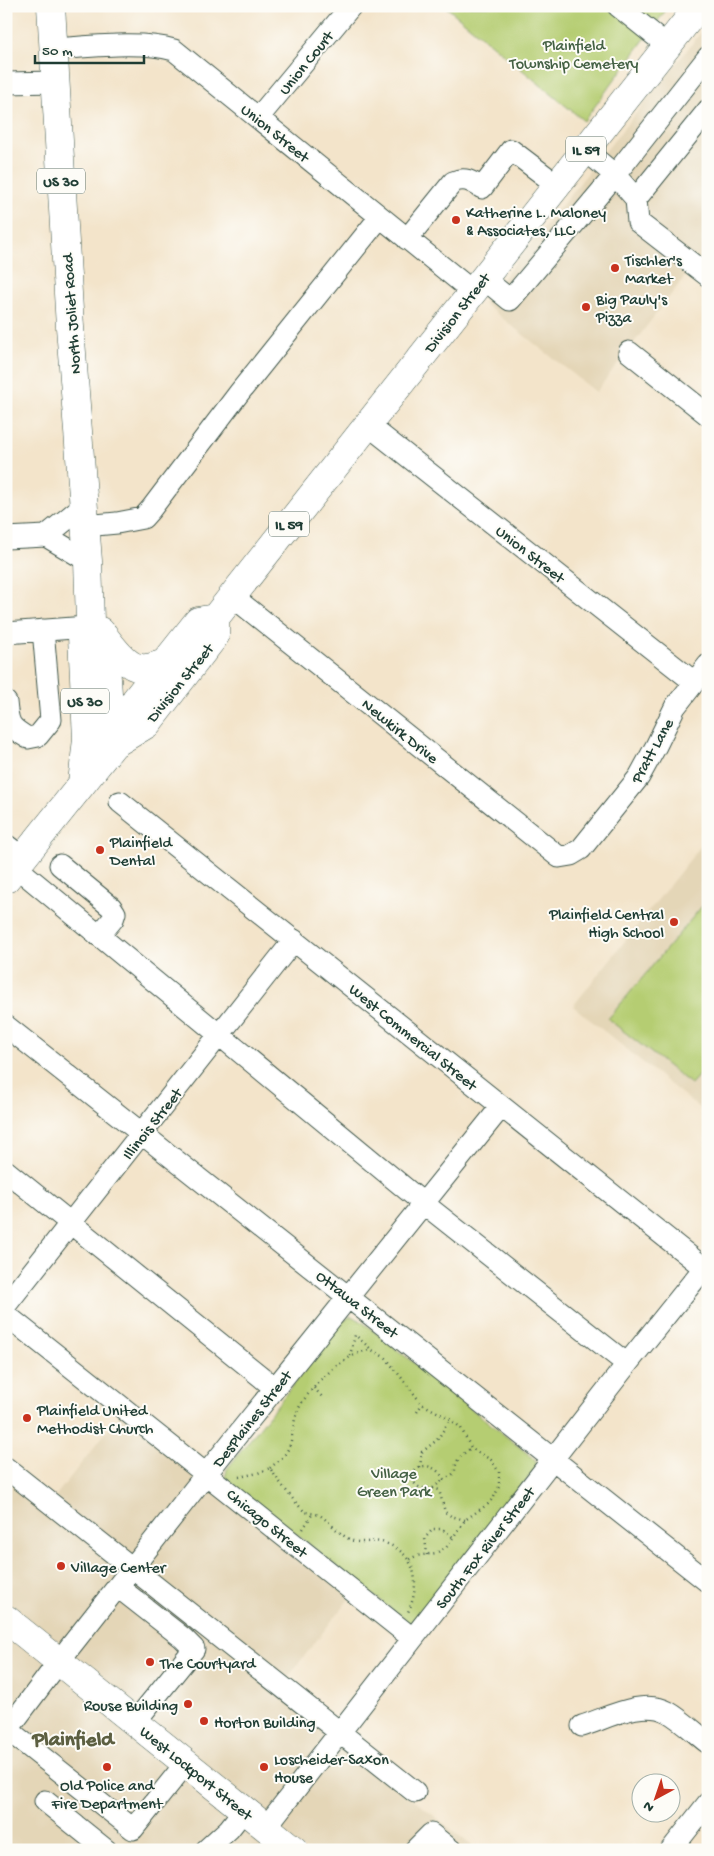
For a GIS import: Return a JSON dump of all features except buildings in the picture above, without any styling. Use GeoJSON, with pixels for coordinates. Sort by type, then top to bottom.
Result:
{"type":"FeatureCollection","features":[{"type":"Feature","properties":{"kind":"main road","name":"North Joliet Road"},"geometry":{"type":"LineString","coordinates":[[51,6],[70,327],[84,516],[94,628],[108,694],[114,744]]}},
{"type":"Feature","properties":{"kind":"main road","name":"Division Street"},"geometry":{"type":"LineString","coordinates":[[114,744],[147,724],[215,636],[215,618],[699,6]]}},
{"type":"Feature","properties":{"kind":"main road","name":"Division Street"},"geometry":{"type":"LineString","coordinates":[[114,744],[136,699],[198,622],[215,618]]}},
{"type":"Feature","properties":{"kind":"main road","name":"North Joliet Road"},"geometry":{"type":"LineString","coordinates":[[82,783],[87,739],[82,636],[94,628]]}},
{"type":"Feature","properties":{"kind":"main road"},"geometry":{"type":"LineString","coordinates":[[94,628],[119,655],[138,668],[165,663]]}},
{"type":"Feature","properties":{"kind":"main road"},"geometry":{"type":"LineString","coordinates":[[13,862],[114,744]]}},
{"type":"Feature","properties":{"kind":"main road","name":"West Lockport Street"},"geometry":{"type":"LineString","coordinates":[[6,1619],[294,1850]]}},
{"type":"Feature","properties":{"kind":"street","name":"Union Court"},"geometry":{"type":"LineString","coordinates":[[258,118],[351,6]]}},
{"type":"Feature","properties":{"kind":"street"},"geometry":{"type":"LineString","coordinates":[[618,6],[668,46]]}},
{"type":"Feature","properties":{"kind":"street","name":"Union Street"},"geometry":{"type":"LineString","coordinates":[[54,49],[159,45],[174,50],[407,239],[478,284],[510,300],[615,175]]}},
{"type":"Feature","properties":{"kind":"street"},"geometry":{"type":"LineString","coordinates":[[615,175],[708,56]]}},
{"type":"Feature","properties":{"kind":"street"},"geometry":{"type":"LineString","coordinates":[[6,83],[55,82]]}},
{"type":"Feature","properties":{"kind":"street"},"geometry":{"type":"LineString","coordinates":[[636,199],[708,110]]}},
{"type":"Feature","properties":{"kind":"street"},"geometry":{"type":"LineString","coordinates":[[407,239],[453,182],[460,179],[469,179],[482,188],[512,150],[557,185]]}},
{"type":"Feature","properties":{"kind":"street"},"geometry":{"type":"LineString","coordinates":[[585,150],[615,175],[636,199],[638,222],[708,276]]}},
{"type":"Feature","properties":{"kind":"street"},"geometry":{"type":"LineString","coordinates":[[6,538],[46,536],[84,516],[117,523],[143,518],[233,400],[380,217]]}},
{"type":"Feature","properties":{"kind":"street"},"geometry":{"type":"LineString","coordinates":[[629,352],[708,415]]}},
{"type":"Feature","properties":{"kind":"street","name":"Union Street"},"geometry":{"type":"LineString","coordinates":[[368,425],[694,682]]}},
{"type":"Feature","properties":{"kind":"street"},"geometry":{"type":"LineString","coordinates":[[46,536],[88,561]]}},
{"type":"Feature","properties":{"kind":"street","name":"Newkirk Drive"},"geometry":{"type":"LineString","coordinates":[[232,596],[559,857],[571,855]]}},
{"type":"Feature","properties":{"kind":"street"},"geometry":{"type":"LineString","coordinates":[[6,634],[94,628]]}},
{"type":"Feature","properties":{"kind":"street"},"geometry":{"type":"LineString","coordinates":[[6,702],[8,722],[18,732],[28,738],[38,736],[51,720],[43,630]]}},
{"type":"Feature","properties":{"kind":"street","name":"Pratt Lane"},"geometry":{"type":"LineString","coordinates":[[571,855],[581,849],[638,778],[675,707],[708,665]]}},
{"type":"Feature","properties":{"kind":"street","name":"West Commercial Street"},"geometry":{"type":"LineString","coordinates":[[120,802],[706,1269]]}},
{"type":"Feature","properties":{"kind":"street"},"geometry":{"type":"LineString","coordinates":[[13,862],[99,936],[422,1203],[627,1364]]}},
{"type":"Feature","properties":{"kind":"street"},"geometry":{"type":"LineString","coordinates":[[60,865],[115,912],[113,919],[99,936]]}},
{"type":"Feature","properties":{"kind":"street","name":"Illinois Street"},"geometry":{"type":"LineString","coordinates":[[6,1305],[294,940]]}},
{"type":"Feature","properties":{"kind":"street","name":"Ottawa Street"},"geometry":{"type":"LineString","coordinates":[[6,1026],[708,1582]]}},
{"type":"Feature","properties":{"kind":"street","name":"DesPlaines Street"},"geometry":{"type":"LineString","coordinates":[[9,1725],[60,1663],[207,1473],[501,1107]]}},
{"type":"Feature","properties":{"kind":"street"},"geometry":{"type":"LineString","coordinates":[[6,1171],[275,1388]]}},
{"type":"Feature","properties":{"kind":"street","name":"South Fox River Street"},"geometry":{"type":"LineString","coordinates":[[266,1827],[627,1364],[706,1269]]}},
{"type":"Feature","properties":{"kind":"street","name":"Chicago Street"},"geometry":{"type":"LineString","coordinates":[[6,1315],[412,1638]]}},
{"type":"Feature","properties":{"kind":"street"},"geometry":{"type":"LineString","coordinates":[[6,1468],[414,1792]]}},
{"type":"Feature","properties":{"kind":"street"},"geometry":{"type":"LineString","coordinates":[[118,1586],[194,1649],[135,1722]]}},
{"type":"Feature","properties":{"kind":"street"},"geometry":{"type":"LineString","coordinates":[[582,1726],[638,1707],[654,1706],[668,1712],[708,1743]]}},
{"type":"Feature","properties":{"kind":"street"},"geometry":{"type":"LineString","coordinates":[[9,1725],[133,1829]]}},
{"type":"Feature","properties":{"kind":"street"},"geometry":{"type":"LineString","coordinates":[[110,1850],[133,1829],[186,1763]]}},
{"type":"Feature","properties":{"kind":"street"},"geometry":{"type":"LineString","coordinates":[[46,1801],[106,1850]]}},
{"type":"Feature","properties":{"kind":"street"},"geometry":{"type":"LineString","coordinates":[[206,1850],[229,1829],[244,1810]]}},
{"type":"Feature","properties":{"kind":"street"},"geometry":{"type":"LineString","coordinates":[[671,1850],[704,1815]]}},
{"type":"Feature","properties":{"kind":"street"},"geometry":{"type":"LineString","coordinates":[[415,1850],[431,1834],[451,1850]]}},
{"type":"Feature","properties":{"kind":"path"},"geometry":{"type":"LineString","coordinates":[[350,1356],[355,1335],[390,1362],[422,1404],[450,1419],[461,1428],[471,1448],[491,1460],[499,1472],[499,1487],[488,1504],[465,1520],[446,1548],[408,1560]]}},
{"type":"Feature","properties":{"kind":"path"},"geometry":{"type":"LineString","coordinates":[[234,1478],[258,1473],[270,1468],[287,1451],[292,1426],[304,1399],[325,1376],[350,1356],[362,1351],[372,1350]]}},
{"type":"Feature","properties":{"kind":"path"},"geometry":{"type":"LineString","coordinates":[[314,1388],[324,1398]]}},
{"type":"Feature","properties":{"kind":"path"},"geometry":{"type":"LineString","coordinates":[[417,1412],[422,1404]]}},
{"type":"Feature","properties":{"kind":"path"},"geometry":{"type":"LineString","coordinates":[[420,1467],[422,1452],[437,1440],[450,1419]]}},
{"type":"Feature","properties":{"kind":"path"},"geometry":{"type":"LineString","coordinates":[[433,1488],[444,1479],[453,1475],[458,1460],[471,1448]]}},
{"type":"Feature","properties":{"kind":"path"},"geometry":{"type":"LineString","coordinates":[[444,1479],[439,1470],[433,1466],[420,1467],[413,1472],[411,1478],[415,1486],[421,1490],[433,1488],[439,1490],[445,1512],[465,1520]]}},
{"type":"Feature","properties":{"kind":"path"},"geometry":{"type":"LineString","coordinates":[[270,1468],[276,1479],[284,1485],[298,1505],[306,1512],[318,1514],[349,1539],[356,1542],[384,1542],[402,1552],[414,1574],[416,1586],[414,1599],[408,1613]]}},
{"type":"Feature","properties":{"kind":"path"},"geometry":{"type":"LineString","coordinates":[[427,1554],[425,1538],[433,1529],[442,1529],[454,1538]]}},
{"type":"Feature","properties":{"kind":"shaded area"},"geometry":{"type":"Polygon","coordinates":[[[708,24],[708,285],[689,271],[596,392],[483,303],[708,24]]]}},
{"type":"Feature","properties":{"kind":"shaded area","name":"Plainfield Central High School"},"geometry":{"type":"Polygon","coordinates":[[[708,837],[708,1115],[573,1006],[708,837]]]}},
{"type":"Feature","properties":{"kind":"shaded area"},"geometry":{"type":"Polygon","coordinates":[[[122,1412],[352,1595],[277,1691],[477,1850],[301,1850],[6,1615],[6,1462],[53,1499],[122,1412]]]}},
{"type":"Feature","properties":{"kind":"shaded area"},"geometry":{"type":"Polygon","coordinates":[[[6,1627],[287,1850],[6,1850],[6,1627]]]}},
{"type":"Feature","properties":{"kind":"green space","name":"Plainfield Township Cemetery"},"geometry":{"type":"Polygon","coordinates":[[[445,6],[669,6],[584,121],[445,6]]]}},
{"type":"Feature","properties":{"kind":"green space"},"geometry":{"type":"Polygon","coordinates":[[[708,899],[708,1065],[691,1084],[608,1019],[708,899]]]}},
{"type":"Feature","properties":{"kind":"green space","name":"Village Green Park"},"geometry":{"type":"Polygon","coordinates":[[[351,1316],[361,1321],[532,1457],[537,1467],[411,1625],[225,1478],[227,1469],[343,1321],[351,1316]]]}},
{"type":"Feature","properties":{"kind":"place","name":"Katherine L. Maloney & Associates, LLC"},"geometry":{"type":"Point","coordinates":[456,220]}},
{"type":"Feature","properties":{"kind":"place","name":"Tischler's Market"},"geometry":{"type":"Point","coordinates":[615,268]}},
{"type":"Feature","properties":{"kind":"place","name":"Big Pauly's Pizza"},"geometry":{"type":"Point","coordinates":[586,307]}},
{"type":"Feature","properties":{"kind":"place","name":"Plainfield Dental"},"geometry":{"type":"Point","coordinates":[100,850]}},
{"type":"Feature","properties":{"kind":"place","name":"Plainfield Central High School"},"geometry":{"type":"Point","coordinates":[674,922]}},
{"type":"Feature","properties":{"kind":"place","name":"Plainfield United Methodist Church"},"geometry":{"type":"Point","coordinates":[27,1418]}},
{"type":"Feature","properties":{"kind":"place","name":"Village Center"},"geometry":{"type":"Point","coordinates":[61,1566]}},
{"type":"Feature","properties":{"kind":"place","name":"The Courtyard"},"geometry":{"type":"Point","coordinates":[150,1662]}},
{"type":"Feature","properties":{"kind":"place","name":"Rouse Building"},"geometry":{"type":"Point","coordinates":[188,1704]}},
{"type":"Feature","properties":{"kind":"place","name":"Horton Building"},"geometry":{"type":"Point","coordinates":[204,1721]}},
{"type":"Feature","properties":{"kind":"place","name":"Old Police and Fire Department"},"geometry":{"type":"Point","coordinates":[107,1767]}},
{"type":"Feature","properties":{"kind":"place","name":"Loscheider-Saxon House"},"geometry":{"type":"Point","coordinates":[264,1767]}},
{"type":"Feature","properties":{"kind":"district","name":"Plainfield"},"geometry":{"type":"Point","coordinates":[73,1738]}}]}
